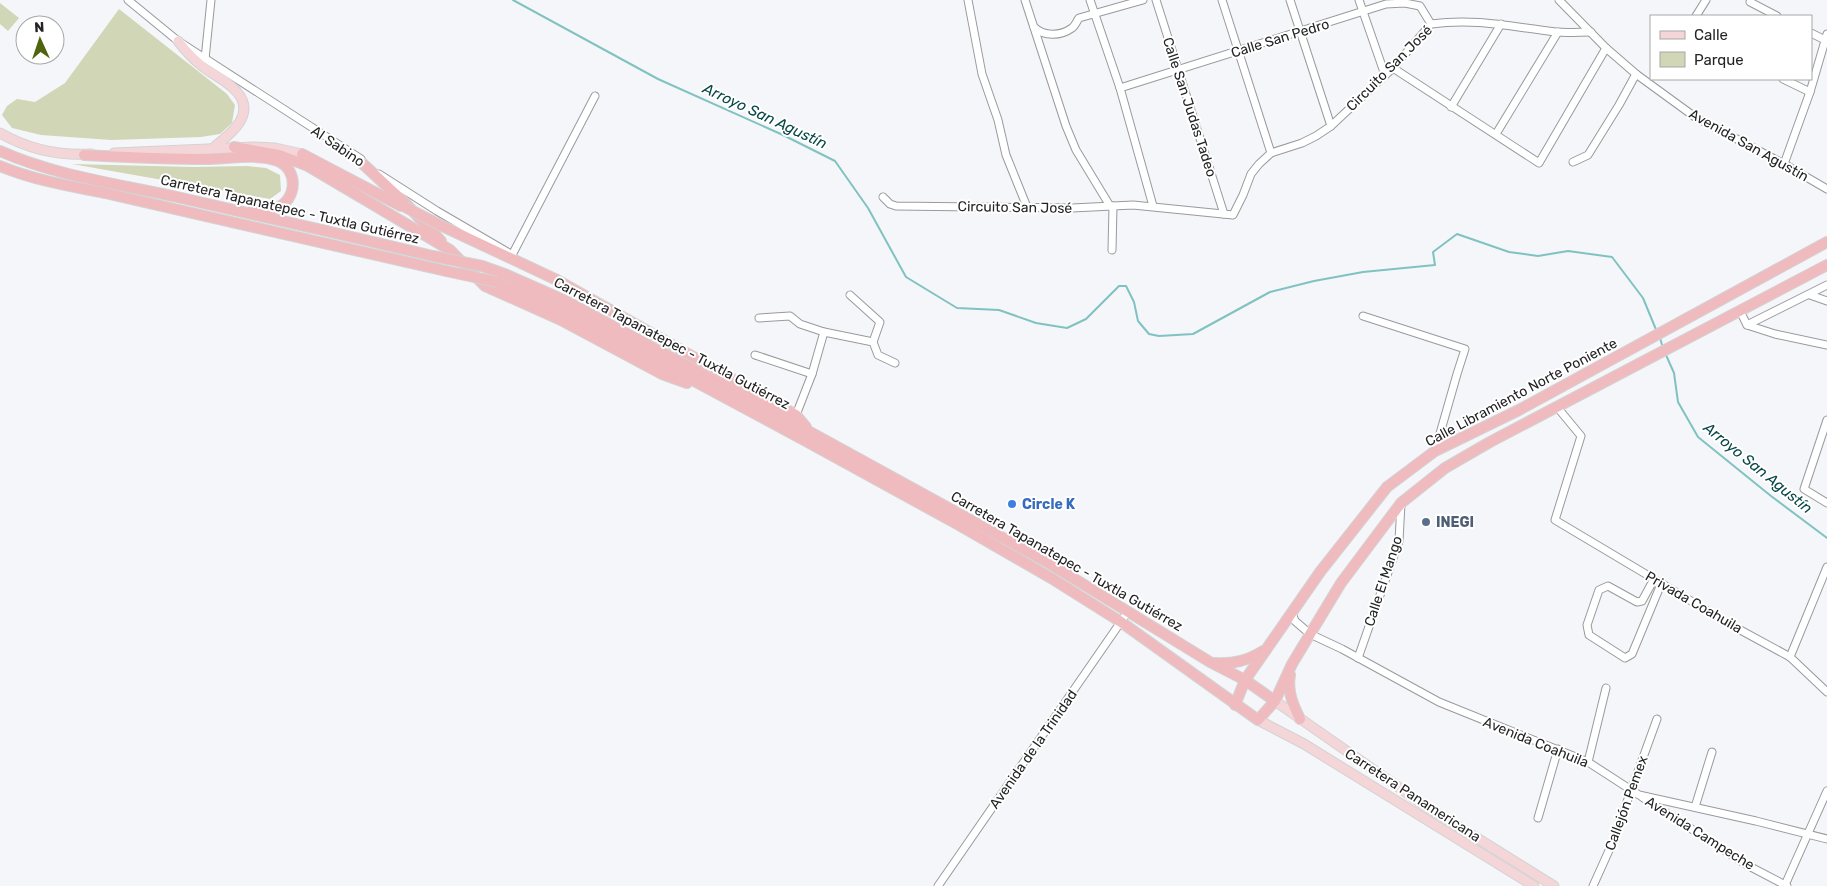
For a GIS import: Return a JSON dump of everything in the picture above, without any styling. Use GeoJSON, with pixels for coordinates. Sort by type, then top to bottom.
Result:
{"type":"FeatureCollection","features":[{"type":"Feature","properties":{"kind":"highway"},"geometry":{"type":"LineString","coordinates":[[234,147],[279,155],[308,166],[450,250]]}},
{"type":"Feature","properties":{"kind":"highway","name":"Carretera Tapanatepec - Tuxtla Gutiérrez"},"geometry":{"type":"LineString","coordinates":[[0,151],[38,166],[54,170],[482,266],[566,301],[1047,562],[1124,617],[1235,705],[1258,720]]}},
{"type":"Feature","properties":{"kind":"highway"},"geometry":{"type":"LineString","coordinates":[[302,154],[440,225],[557,280],[796,415],[810,432]]}},
{"type":"Feature","properties":{"kind":"highway"},"geometry":{"type":"LineString","coordinates":[[84,155],[141,158],[249,157],[278,161],[291,172],[294,181],[291,195],[287,202],[276,209],[264,210],[220,206]]}},
{"type":"Feature","properties":{"kind":"highway"},"geometry":{"type":"LineString","coordinates":[[362,163],[407,205],[485,286],[561,320],[662,374],[720,395]]}},
{"type":"Feature","properties":{"kind":"highway","name":"Carretera Tapanatepec - Tuxtla Gutiérrez"},"geometry":{"type":"LineString","coordinates":[[0,166],[58,184],[497,282],[564,311],[720,395],[1124,617],[1245,680],[1275,701]]}},
{"type":"Feature","properties":{"kind":"highway","name":"Calle Libramiento Norte Poniente"},"geometry":{"type":"LineString","coordinates":[[1235,705],[1245,680],[1336,552],[1387,487],[1435,451],[1519,410],[1827,242]]}},
{"type":"Feature","properties":{"kind":"highway"},"geometry":{"type":"LineString","coordinates":[[1258,720],[1275,701],[1292,664],[1341,583],[1401,503],[1445,468],[1490,442],[1827,265]]}},
{"type":"Feature","properties":{"kind":"highway"},"geometry":{"type":"LineString","coordinates":[[1210,662],[1230,664],[1244,661],[1268,648]]}},
{"type":"Feature","properties":{"kind":"highway"},"geometry":{"type":"LineString","coordinates":[[1292,664],[1289,683],[1291,702],[1300,719]]}},
{"type":"Feature","properties":{"kind":"main road"},"geometry":{"type":"LineString","coordinates":[[178,41],[201,65],[236,91],[242,103],[243,110],[239,125],[230,135],[213,148]]}},
{"type":"Feature","properties":{"kind":"main road"},"geometry":{"type":"LineString","coordinates":[[0,134],[43,151],[84,155],[234,147],[275,148],[302,154]]}},
{"type":"Feature","properties":{"kind":"main road","name":"Carretera Panamericana"},"geometry":{"type":"LineString","coordinates":[[1275,701],[1424,805],[1554,886]]}},
{"type":"Feature","properties":{"kind":"main road","name":"Carretera Panamericana"},"geometry":{"type":"LineString","coordinates":[[1258,720],[1304,744],[1534,886]]}},
{"type":"Feature","properties":{"kind":"street","name":"Al Sabino"},"geometry":{"type":"LineString","coordinates":[[128,0],[178,41],[361,159],[362,163],[436,211],[557,280]]}},
{"type":"Feature","properties":{"kind":"street"},"geometry":{"type":"LineString","coordinates":[[205,59],[211,0]]}},
{"type":"Feature","properties":{"kind":"street"},"geometry":{"type":"LineString","coordinates":[[968,0],[982,74],[998,120],[1006,155],[1027,207]]}},
{"type":"Feature","properties":{"kind":"street"},"geometry":{"type":"LineString","coordinates":[[1024,0],[1069,134],[1076,150],[1112,206],[1112,250]]}},
{"type":"Feature","properties":{"kind":"street"},"geometry":{"type":"LineString","coordinates":[[1090,0],[1120,88],[1153,206]]}},
{"type":"Feature","properties":{"kind":"street"},"geometry":{"type":"LineString","coordinates":[[1032,26],[1040,32],[1048,34],[1059,33],[1072,28],[1079,18],[1142,0]]}},
{"type":"Feature","properties":{"kind":"street","name":"Calle San Judas Tadeo"},"geometry":{"type":"LineString","coordinates":[[1156,0],[1224,214]]}},
{"type":"Feature","properties":{"kind":"street"},"geometry":{"type":"LineString","coordinates":[[1222,0],[1272,154]]}},
{"type":"Feature","properties":{"kind":"street"},"geometry":{"type":"LineString","coordinates":[[1290,0],[1331,126]]}},
{"type":"Feature","properties":{"kind":"street"},"geometry":{"type":"LineString","coordinates":[[1359,0],[1385,75]]}},
{"type":"Feature","properties":{"kind":"street","name":"Avenida San Agustín"},"geometry":{"type":"LineString","coordinates":[[1559,0],[1606,48],[1636,74],[1695,117],[1827,189]]}},
{"type":"Feature","properties":{"kind":"street"},"geometry":{"type":"LineString","coordinates":[[1697,15],[1706,0]]}},
{"type":"Feature","properties":{"kind":"street","name":"Calle San Pedro"},"geometry":{"type":"LineString","coordinates":[[1120,88],[1396,2],[1422,3],[1431,24]]}},
{"type":"Feature","properties":{"kind":"street"},"geometry":{"type":"LineString","coordinates":[[1750,2],[1775,15]]}},
{"type":"Feature","properties":{"kind":"street","name":"Circuito San José"},"geometry":{"type":"LineString","coordinates":[[883,197],[890,204],[896,206],[1072,208],[1153,206],[1233,215],[1251,174],[1259,164],[1272,154],[1302,143],[1331,126],[1393,68],[1431,24],[1456,21],[1501,24],[1558,32],[1591,32]]}},
{"type":"Feature","properties":{"kind":"street"},"geometry":{"type":"LineString","coordinates":[[1451,106],[1501,24]]}},
{"type":"Feature","properties":{"kind":"street"},"geometry":{"type":"LineString","coordinates":[[1496,134],[1558,32]]}},
{"type":"Feature","properties":{"kind":"street"},"geometry":{"type":"LineString","coordinates":[[1784,164],[1810,92],[1826,39],[1812,33]]}},
{"type":"Feature","properties":{"kind":"street"},"geometry":{"type":"LineString","coordinates":[[1393,68],[1539,163],[1606,48]]}},
{"type":"Feature","properties":{"kind":"street"},"geometry":{"type":"LineString","coordinates":[[1573,162],[1588,155],[1636,74]]}},
{"type":"Feature","properties":{"kind":"street"},"geometry":{"type":"LineString","coordinates":[[1645,80],[1650,74]]}},
{"type":"Feature","properties":{"kind":"street"},"geometry":{"type":"LineString","coordinates":[[1785,80],[1810,92]]}},
{"type":"Feature","properties":{"kind":"street"},"geometry":{"type":"LineString","coordinates":[[512,255],[595,96]]}},
{"type":"Feature","properties":{"kind":"street"},"geometry":{"type":"LineString","coordinates":[[1747,325],[1827,285]]}},
{"type":"Feature","properties":{"kind":"street"},"geometry":{"type":"LineString","coordinates":[[1810,294],[1827,301]]}},
{"type":"Feature","properties":{"kind":"street"},"geometry":{"type":"LineString","coordinates":[[850,295],[880,322],[873,342],[878,355],[895,363]]}},
{"type":"Feature","properties":{"kind":"street"},"geometry":{"type":"LineString","coordinates":[[1740,311],[1747,325],[1775,334],[1827,345]]}},
{"type":"Feature","properties":{"kind":"street"},"geometry":{"type":"LineString","coordinates":[[759,318],[790,316],[800,324],[824,332],[873,342]]}},
{"type":"Feature","properties":{"kind":"street"},"geometry":{"type":"LineString","coordinates":[[1363,316],[1465,349],[1435,451]]}},
{"type":"Feature","properties":{"kind":"street"},"geometry":{"type":"LineString","coordinates":[[796,415],[812,374],[824,332]]}},
{"type":"Feature","properties":{"kind":"street"},"geometry":{"type":"LineString","coordinates":[[755,356],[812,374]]}},
{"type":"Feature","properties":{"kind":"street","name":"Privada Coahuila"},"geometry":{"type":"LineString","coordinates":[[1557,407],[1581,436],[1555,520],[1733,626],[1790,657],[1827,692]]}},
{"type":"Feature","properties":{"kind":"street"},"geometry":{"type":"LineString","coordinates":[[1827,420],[1804,489],[1827,503]]}},
{"type":"Feature","properties":{"kind":"street","name":"Calle El Mango"},"geometry":{"type":"LineString","coordinates":[[1358,658],[1399,541],[1401,503]]}},
{"type":"Feature","properties":{"kind":"street"},"geometry":{"type":"LineString","coordinates":[[1790,657],[1827,568]]}},
{"type":"Feature","properties":{"kind":"street"},"geometry":{"type":"LineString","coordinates":[[1654,579],[1642,601],[1637,602],[1608,586],[1599,590],[1587,625],[1589,635],[1625,658],[1632,654],[1659,589],[1663,584]]}},
{"type":"Feature","properties":{"kind":"street"},"geometry":{"type":"LineString","coordinates":[[1292,613],[1296,621],[1310,634]]}},
{"type":"Feature","properties":{"kind":"street","name":"Avenida de la Trinidad"},"geometry":{"type":"LineString","coordinates":[[938,886],[1124,617]]}},
{"type":"Feature","properties":{"kind":"street","name":"Avenida Coahuila"},"geometry":{"type":"LineString","coordinates":[[1310,634],[1439,702],[1588,762],[1639,795],[1827,839]]}},
{"type":"Feature","properties":{"kind":"street"},"geometry":{"type":"LineString","coordinates":[[1588,762],[1606,688]]}},
{"type":"Feature","properties":{"kind":"street","name":"Callejón Pemex"},"geometry":{"type":"LineString","coordinates":[[1593,886],[1611,846],[1630,788],[1657,719]]}},
{"type":"Feature","properties":{"kind":"street"},"geometry":{"type":"LineString","coordinates":[[1538,818],[1558,749]]}},
{"type":"Feature","properties":{"kind":"street"},"geometry":{"type":"LineString","coordinates":[[1694,807],[1712,752]]}},
{"type":"Feature","properties":{"kind":"street"},"geometry":{"type":"LineString","coordinates":[[1786,886],[1807,834],[1827,792]]}},
{"type":"Feature","properties":{"kind":"street","name":"Avenida Campeche"},"geometry":{"type":"LineString","coordinates":[[1639,795],[1747,865],[1786,886]]}},
{"type":"Feature","properties":{"kind":"green space"},"geometry":{"type":"Polygon","coordinates":[[[0,3],[15,15],[15,23],[8,31],[0,24],[0,3]]]}},
{"type":"Feature","properties":{"kind":"green space"},"geometry":{"type":"Polygon","coordinates":[[[119,9],[227,94],[235,105],[232,123],[220,134],[201,137],[111,140],[41,135],[12,128],[2,115],[7,106],[17,99],[35,102],[65,83],[119,9]]]}},
{"type":"Feature","properties":{"kind":"green space"},"geometry":{"type":"Polygon","coordinates":[[[72,164],[194,167],[247,166],[266,168],[280,175],[281,191],[270,199],[72,164]]]}},
{"type":"Feature","properties":{"kind":"waterway","name":"Arroyo San Agustín"},"geometry":{"type":"LineString","coordinates":[[513,0],[658,79],[783,135],[835,161],[868,208],[906,277],[957,308],[999,310],[1036,323],[1067,328],[1086,319],[1119,286],[1126,286],[1134,302],[1138,321],[1149,334],[1159,336],[1193,334],[1270,292],[1314,281],[1363,272],[1435,265],[1433,252],[1457,234],[1509,252],[1538,256],[1568,251],[1612,257],[1643,298],[1657,332]]}},
{"type":"Feature","properties":{"kind":"waterway","name":"Arroyo San Agustín"},"geometry":{"type":"LineString","coordinates":[[1660,338],[1663,348]]}},
{"type":"Feature","properties":{"kind":"waterway","name":"Arroyo San Agustín"},"geometry":{"type":"LineString","coordinates":[[1666,355],[1674,373],[1678,402],[1698,437],[1827,538]]}},
{"type":"Feature","properties":{"kind":"place","name":"Circle K"},"geometry":{"type":"Point","coordinates":[1012,504]}},
{"type":"Feature","properties":{"kind":"place","name":"INEGI"},"geometry":{"type":"Point","coordinates":[1426,522]}}]}
